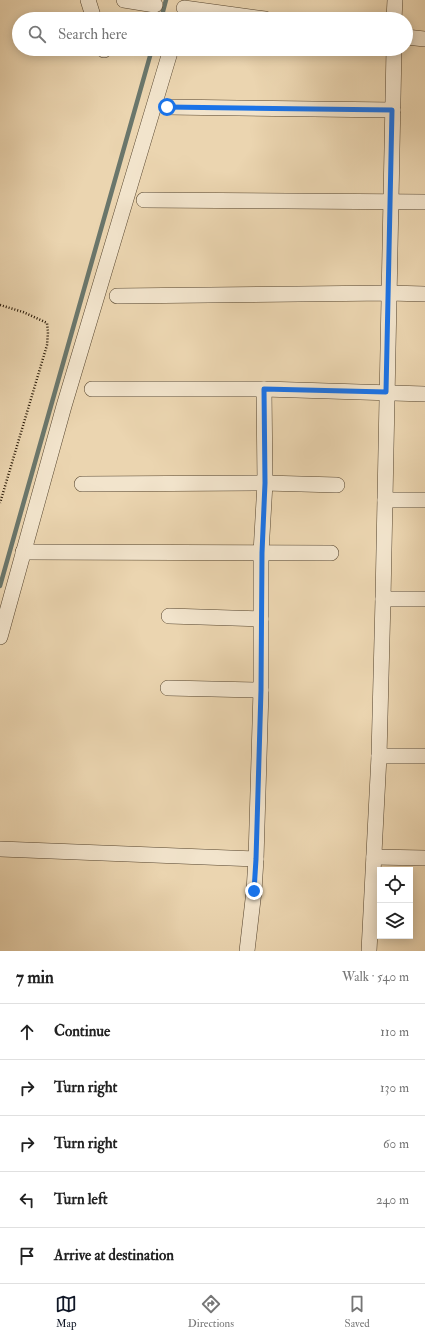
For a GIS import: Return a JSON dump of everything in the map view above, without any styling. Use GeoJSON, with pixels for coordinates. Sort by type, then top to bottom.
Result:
{"type":"FeatureCollection","features":[{"type":"Feature","properties":{"kind":"street"},"geometry":{"type":"LineString","coordinates":[[88,0],[92,12]]}},
{"type":"Feature","properties":{"kind":"street"},"geometry":{"type":"LineString","coordinates":[[124,0],[155,5]]}},
{"type":"Feature","properties":{"kind":"street"},"geometry":{"type":"LineString","coordinates":[[394,12],[395,0]]}},
{"type":"Feature","properties":{"kind":"street"},"geometry":{"type":"LineString","coordinates":[[183,9],[208,12]]}},
{"type":"Feature","properties":{"kind":"street"},"geometry":{"type":"LineString","coordinates":[[413,38],[425,39]]}},
{"type":"Feature","properties":{"kind":"street"},"geometry":{"type":"LineString","coordinates":[[0,637],[64,406],[169,56]]}},
{"type":"Feature","properties":{"kind":"street"},"geometry":{"type":"LineString","coordinates":[[369,951],[379,756],[394,56]]}},
{"type":"Feature","properties":{"kind":"street"},"geometry":{"type":"LineString","coordinates":[[167,107],[392,110]]}},
{"type":"Feature","properties":{"kind":"street"},"geometry":{"type":"LineString","coordinates":[[144,200],[425,202]]}},
{"type":"Feature","properties":{"kind":"street"},"geometry":{"type":"LineString","coordinates":[[117,296],[389,292],[425,294]]}},
{"type":"Feature","properties":{"kind":"street"},"geometry":{"type":"LineString","coordinates":[[92,389],[264,389],[425,394]]}},
{"type":"Feature","properties":{"kind":"street"},"geometry":{"type":"LineString","coordinates":[[247,951],[256,859],[261,690],[262,553],[265,483],[264,389]]}},
{"type":"Feature","properties":{"kind":"street"},"geometry":{"type":"LineString","coordinates":[[82,484],[265,483],[337,485]]}},
{"type":"Feature","properties":{"kind":"street"},"geometry":{"type":"LineString","coordinates":[[385,500],[425,500]]}},
{"type":"Feature","properties":{"kind":"street"},"geometry":{"type":"LineString","coordinates":[[23,552],[331,553]]}},
{"type":"Feature","properties":{"kind":"street"},"geometry":{"type":"LineString","coordinates":[[383,600],[425,599]]}},
{"type":"Feature","properties":{"kind":"street"},"geometry":{"type":"LineString","coordinates":[[169,616],[262,619]]}},
{"type":"Feature","properties":{"kind":"street"},"geometry":{"type":"LineString","coordinates":[[168,688],[261,690]]}},
{"type":"Feature","properties":{"kind":"street"},"geometry":{"type":"LineString","coordinates":[[379,756],[425,756]]}},
{"type":"Feature","properties":{"kind":"street"},"geometry":{"type":"LineString","coordinates":[[0,849],[256,859]]}},
{"type":"Feature","properties":{"kind":"street"},"geometry":{"type":"LineString","coordinates":[[374,857],[425,858]]}},
{"type":"Feature","properties":{"kind":"path"},"geometry":{"type":"LineString","coordinates":[[0,306],[23,312],[47,323],[48,332],[47,345],[0,503]]}},
{"type":"Feature","properties":{"kind":"waterway"},"geometry":{"type":"LineString","coordinates":[[163,12],[166,0]]}},
{"type":"Feature","properties":{"kind":"waterway"},"geometry":{"type":"LineString","coordinates":[[0,586],[150,56]]}},
{"type":"Feature","properties":{"kind":"route"},"geometry":{"type":"LineString","coordinates":[[167,107],[392,110],[386,392],[264,389],[265,483],[262,553],[261,690],[254,891]]}}]}
